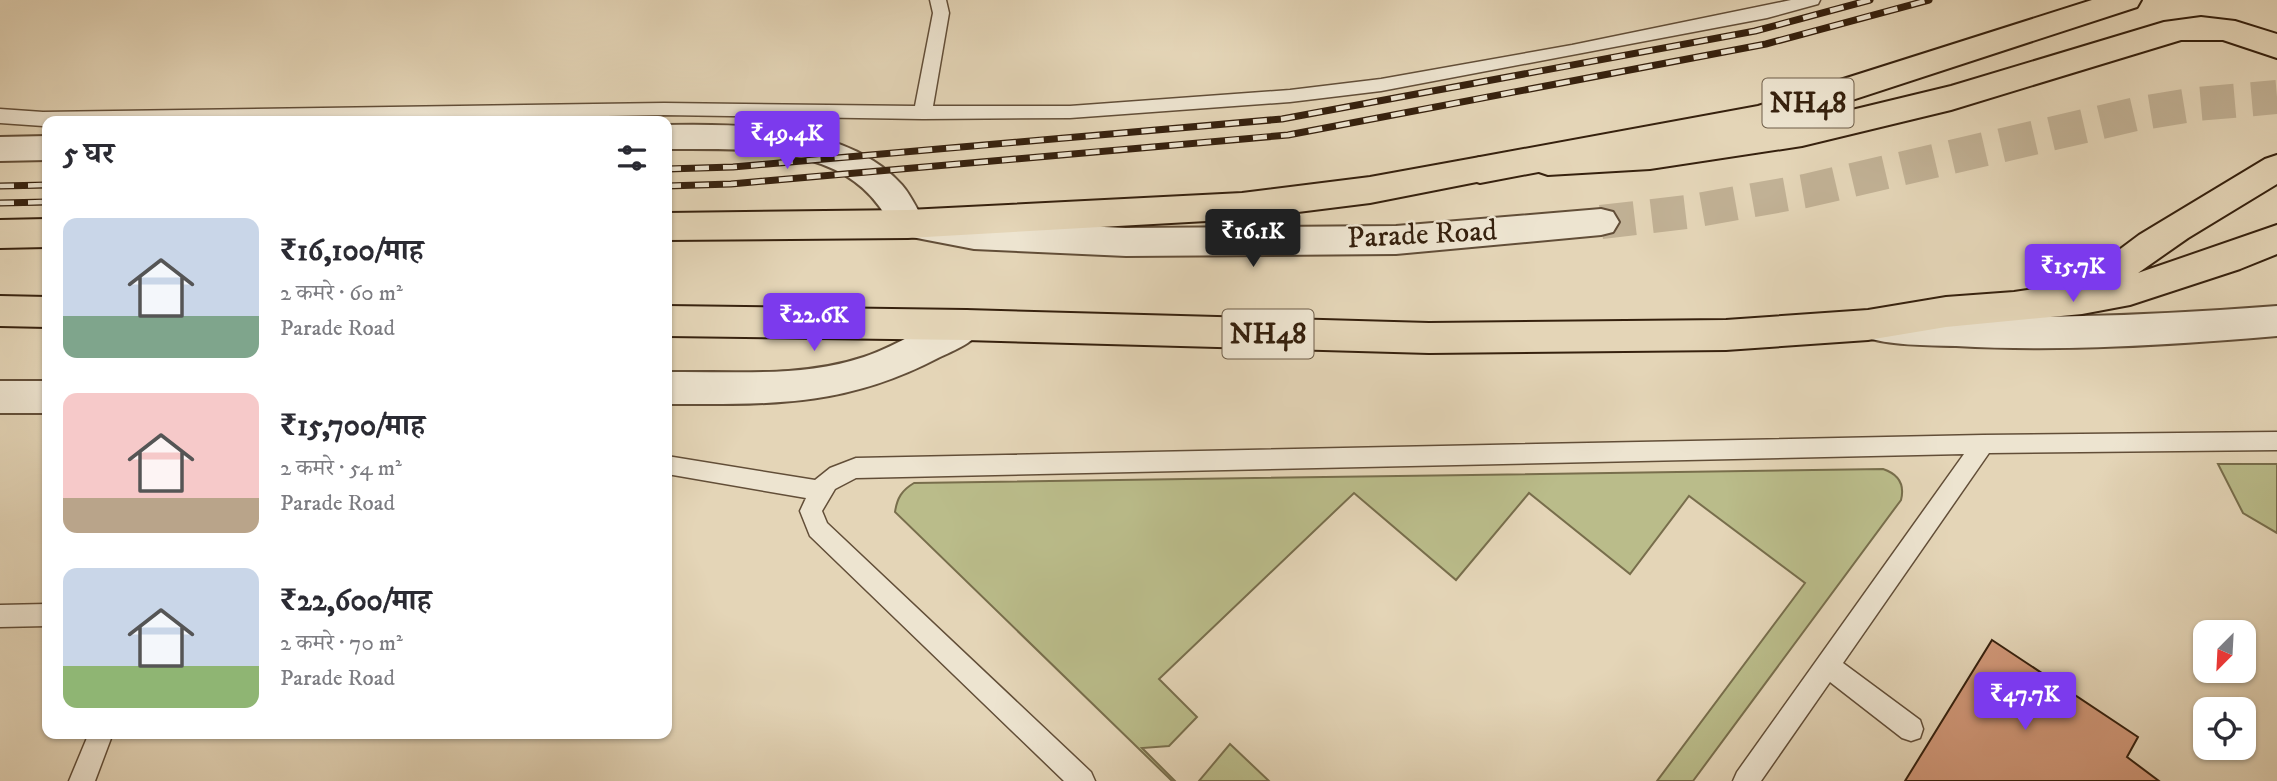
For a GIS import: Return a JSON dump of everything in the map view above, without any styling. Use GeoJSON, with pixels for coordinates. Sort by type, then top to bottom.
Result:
{"type":"FeatureCollection","features":[{"type":"Feature","properties":{"kind":"highway","name":"NH48"},"geometry":{"type":"LineString","coordinates":[[672,227],[908,224],[1242,206],[1370,190],[1760,118],[2126,0]]}},
{"type":"Feature","properties":{"kind":"highway"},"geometry":{"type":"LineString","coordinates":[[1529,162],[1644,157],[1758,143],[1953,98],[2083,57],[2192,28],[2249,36],[2277,47]]}},
{"type":"Feature","properties":{"kind":"highway"},"geometry":{"type":"LineString","coordinates":[[2082,299],[2113,270],[2144,247],[2277,168]]}},
{"type":"Feature","properties":{"kind":"highway"},"geometry":{"type":"LineString","coordinates":[[0,234],[42,233]]}},
{"type":"Feature","properties":{"kind":"highway","name":"NH48"},"geometry":{"type":"LineString","coordinates":[[672,321],[966,325],[1429,338],[1726,335],[1868,324],[1946,312],[2082,299],[2170,279],[2277,239]]}},
{"type":"Feature","properties":{"kind":"highway"},"geometry":{"type":"LineString","coordinates":[[0,312],[42,312]]}},
{"type":"Feature","properties":{"kind":"street"},"geometry":{"type":"LineString","coordinates":[[672,137],[778,142],[804,145],[830,153],[875,179],[898,202],[908,224]]}},
{"type":"Feature","properties":{"kind":"street"},"geometry":{"type":"LineString","coordinates":[[0,149],[42,148]]}},
{"type":"Feature","properties":{"kind":"street","name":"Parade Road"},"geometry":{"type":"LineString","coordinates":[[908,224],[974,235],[1126,242],[1396,240],[1601,222]]}},
{"type":"Feature","properties":{"kind":"street"},"geometry":{"type":"LineString","coordinates":[[1868,324],[1923,331],[2068,333],[2277,321]]}},
{"type":"Feature","properties":{"kind":"street"},"geometry":{"type":"LineString","coordinates":[[672,388],[791,385],[835,380],[880,368],[924,349],[966,325]]}},
{"type":"Feature","properties":{"kind":"street"},"geometry":{"type":"LineString","coordinates":[[0,397],[42,397]]}},
{"type":"Feature","properties":{"kind":"lane"},"geometry":{"type":"LineString","coordinates":[[923,113],[941,13],[938,0]]}},
{"type":"Feature","properties":{"kind":"lane"},"geometry":{"type":"LineString","coordinates":[[229,116],[664,109],[1070,113],[1290,96],[1381,85],[1572,51],[1767,12],[1812,0]]}},
{"type":"Feature","properties":{"kind":"lane"},"geometry":{"type":"LineString","coordinates":[[0,116],[42,119]]}},
{"type":"Feature","properties":{"kind":"lane"},"geometry":{"type":"LineString","coordinates":[[1082,781],[818,529],[811,511],[820,491],[831,476],[856,468],[1983,444],[2277,442]]}},
{"type":"Feature","properties":{"kind":"lane"},"geometry":{"type":"LineString","coordinates":[[1746,781],[1983,444]]}},
{"type":"Feature","properties":{"kind":"lane"},"geometry":{"type":"LineString","coordinates":[[672,466],[820,491]]}},
{"type":"Feature","properties":{"kind":"lane"},"geometry":{"type":"LineString","coordinates":[[0,616],[42,615]]}},
{"type":"Feature","properties":{"kind":"lane"},"geometry":{"type":"LineString","coordinates":[[1827,665],[1911,729]]}},
{"type":"Feature","properties":{"kind":"lane"},"geometry":{"type":"LineString","coordinates":[[82,781],[99,739]]}},
{"type":"Feature","properties":{"kind":"green space"},"geometry":{"type":"Polygon","coordinates":[[[2218,464],[2277,464],[2277,533],[2243,513],[2218,464]]]}},
{"type":"Feature","properties":{"kind":"green space"},"geometry":{"type":"Polygon","coordinates":[[[1883,469],[1899,480],[1901,500],[1693,781],[1657,781],[1805,583],[1689,496],[1630,574],[1529,493],[1456,580],[1354,493],[1159,679],[1197,717],[1169,746],[1142,748],[1175,781],[895,512],[901,495],[914,483],[1883,469]]]}},
{"type":"Feature","properties":{"kind":"green space"},"geometry":{"type":"Polygon","coordinates":[[[1230,744],[1269,781],[1199,781],[1230,744]]]}},
{"type":"Feature","properties":{"kind":"building"},"geometry":{"type":"Polygon","coordinates":[[[1992,640],[2138,737],[2127,757],[2159,781],[1905,781],[1992,640]]]}},
{"type":"Feature","properties":{"kind":"tunnel"},"geometry":{"type":"LineString","coordinates":[[1601,222],[1686,212],[1805,191],[2136,114],[2197,104],[2277,97]]}},
{"type":"Feature","properties":{"kind":"railway"},"geometry":{"type":"LineString","coordinates":[[672,169],[733,167],[1282,119],[1755,31],[1870,0]]}},
{"type":"Feature","properties":{"kind":"railway"},"geometry":{"type":"LineString","coordinates":[[672,186],[731,184],[1288,135],[1766,44],[1929,0]]}},
{"type":"Feature","properties":{"kind":"railway"},"geometry":{"type":"LineString","coordinates":[[0,186],[42,185]]}},
{"type":"Feature","properties":{"kind":"railway"},"geometry":{"type":"LineString","coordinates":[[0,203],[42,202]]}}]}
